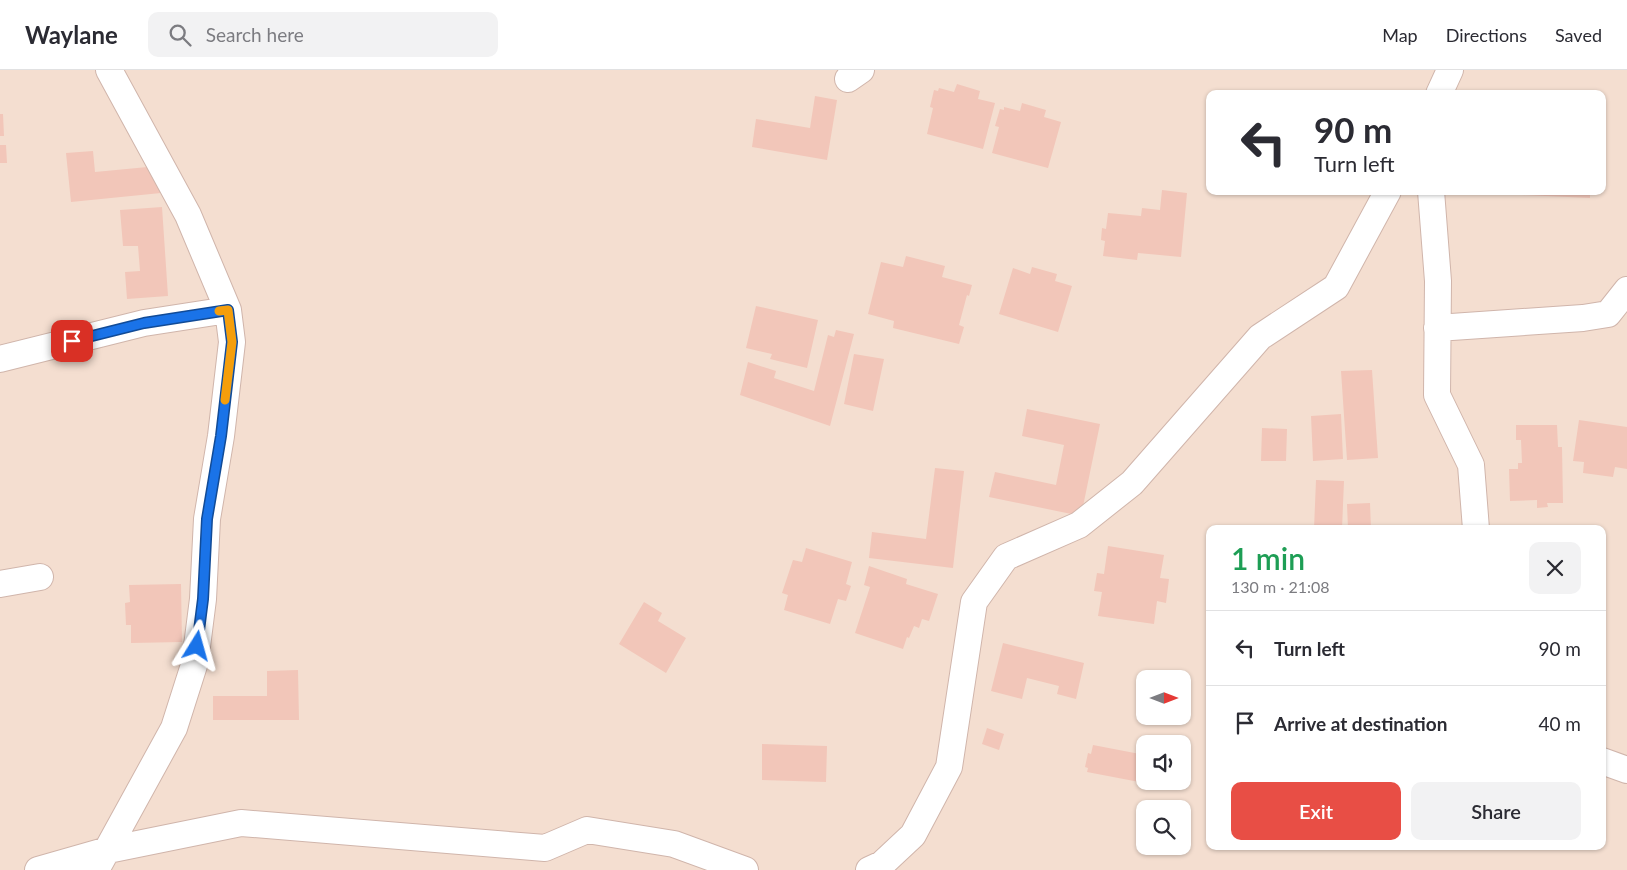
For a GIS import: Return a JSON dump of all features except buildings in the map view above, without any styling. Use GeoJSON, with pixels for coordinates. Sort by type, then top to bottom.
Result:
{"type":"FeatureCollection","features":[{"type":"Feature","properties":{"kind":"street"},"geometry":{"type":"LineString","coordinates":[[102,860],[174,728],[195,662],[203,599],[207,519],[221,436],[232,342],[228,310],[188,214],[109,70]]}},
{"type":"Feature","properties":{"kind":"street"},"geometry":{"type":"LineString","coordinates":[[1441,90],[1450,70]]}},
{"type":"Feature","properties":{"kind":"street"},"geometry":{"type":"LineString","coordinates":[[869,870],[882,864],[913,834],[949,767],[974,602],[1006,557],[1079,525],[1132,483],[1260,337],[1336,286],[1386,195]]}},
{"type":"Feature","properties":{"kind":"street"},"geometry":{"type":"LineString","coordinates":[[1431,195],[1438,281],[1437,395],[1471,465],[1476,525]]}},
{"type":"Feature","properties":{"kind":"street"},"geometry":{"type":"LineString","coordinates":[[1437,328],[1584,318],[1608,314],[1627,290]]}},
{"type":"Feature","properties":{"kind":"street"},"geometry":{"type":"LineString","coordinates":[[0,359],[144,323],[228,310]]}},
{"type":"Feature","properties":{"kind":"street"},"geometry":{"type":"LineString","coordinates":[[0,584],[40,577]]}},
{"type":"Feature","properties":{"kind":"street"},"geometry":{"type":"LineString","coordinates":[[1606,762],[1627,770]]}},
{"type":"Feature","properties":{"kind":"street"},"geometry":{"type":"LineString","coordinates":[[38,870],[102,860],[241,823],[545,859],[587,830],[674,844],[745,870]]}},
{"type":"Feature","properties":{"kind":"shaded area"},"geometry":{"type":"Polygon","coordinates":[[[0,70],[1627,70],[1627,870],[0,870],[0,70]]]}},
{"type":"Feature","properties":{"kind":"slow traffic"},"geometry":{"type":"LineString","coordinates":[[219,311],[228,310],[232,342],[225,400]]}},
{"type":"Feature","properties":{"kind":"route"},"geometry":{"type":"LineString","coordinates":[[72,341],[144,323],[228,310],[232,342],[221,436],[207,519],[203,599],[197,646]]}}]}
